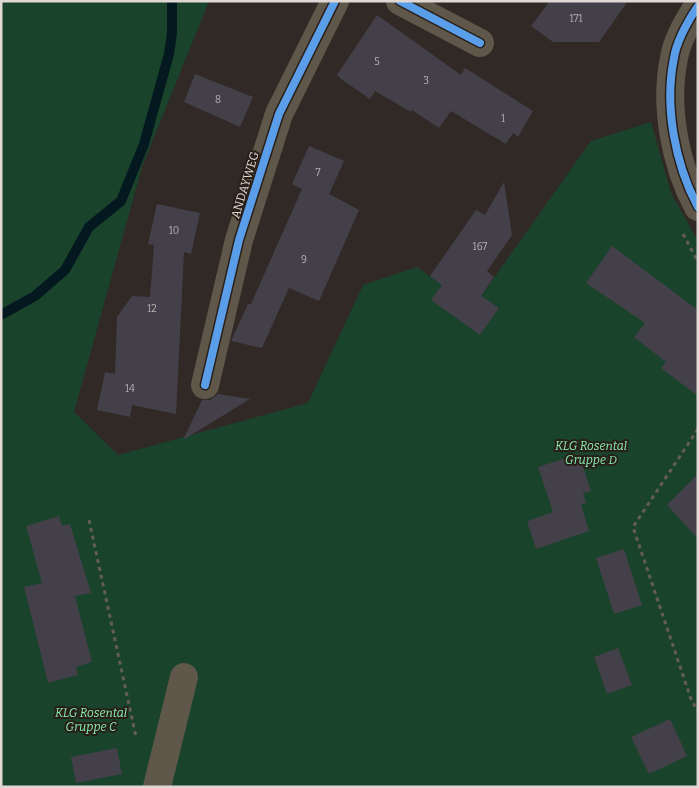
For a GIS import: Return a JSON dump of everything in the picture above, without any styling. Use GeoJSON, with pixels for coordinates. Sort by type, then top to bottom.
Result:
{"type":"FeatureCollection","features":[{"type":"Feature","properties":{"kind":"street","name":"ANDAYWEG"},"geometry":{"type":"LineString","coordinates":[[205,385],[239,240],[279,114],[335,1]]}},
{"type":"Feature","properties":{"kind":"street"},"geometry":{"type":"LineString","coordinates":[[400,1],[480,43]]}},
{"type":"Feature","properties":{"kind":"street"},"geometry":{"type":"LineString","coordinates":[[698,6],[686,25],[674,57],[670,96],[674,131],[682,171],[698,207]]}},
{"type":"Feature","properties":{"kind":"street"},"geometry":{"type":"LineString","coordinates":[[157,787],[184,677]]}},
{"type":"Feature","properties":{"kind":"path"},"geometry":{"type":"LineString","coordinates":[[698,429],[633,527],[691,698],[698,712]]}},
{"type":"Feature","properties":{"kind":"path"},"geometry":{"type":"LineString","coordinates":[[89,520],[138,742]]}},
{"type":"Feature","properties":{"kind":"green space"},"geometry":{"type":"Polygon","coordinates":[[[1,1],[209,1],[142,167],[74,412],[118,455],[308,403],[363,285],[417,267],[457,295],[481,296],[591,141],[651,122],[671,193],[698,241],[698,787],[1,787],[1,1]]]}},
{"type":"Feature","properties":{"kind":"building"},"geometry":{"type":"Polygon","coordinates":[[[550,1],[628,1],[599,42],[553,42],[531,26],[550,1]]]}},
{"type":"Feature","properties":{"kind":"building"},"geometry":{"type":"Polygon","coordinates":[[[377,15],[461,75],[465,68],[533,111],[518,137],[513,133],[506,144],[451,111],[439,128],[412,110],[411,112],[375,91],[370,99],[341,79],[337,75],[377,15]]]}},
{"type":"Feature","properties":{"kind":"building"},"geometry":{"type":"Polygon","coordinates":[[[195,74],[253,97],[240,127],[184,102],[195,74]]]}},
{"type":"Feature","properties":{"kind":"building"},"geometry":{"type":"Polygon","coordinates":[[[309,146],[344,161],[329,194],[359,210],[319,301],[289,288],[262,348],[231,341],[248,304],[251,304],[302,189],[292,184],[309,146]]]}},
{"type":"Feature","properties":{"kind":"building"},"geometry":{"type":"Polygon","coordinates":[[[504,182],[512,235],[487,271],[494,277],[481,296],[499,308],[480,335],[431,300],[442,285],[430,276],[476,210],[485,215],[504,182]]]}},
{"type":"Feature","properties":{"kind":"building"},"geometry":{"type":"Polygon","coordinates":[[[157,204],[200,213],[191,254],[184,252],[176,414],[132,405],[130,417],[97,410],[105,372],[115,374],[117,317],[132,296],[150,297],[154,245],[148,244],[157,204]]]}},
{"type":"Feature","properties":{"kind":"building"},"geometry":{"type":"Polygon","coordinates":[[[612,246],[698,310],[698,396],[661,368],[666,362],[634,337],[645,323],[586,283],[612,246]]]}},
{"type":"Feature","properties":{"kind":"building"},"geometry":{"type":"Polygon","coordinates":[[[218,394],[250,399],[183,440],[202,400],[210,400],[218,394]]]}},
{"type":"Feature","properties":{"kind":"building"},"geometry":{"type":"Polygon","coordinates":[[[579,454],[591,491],[583,493],[586,503],[581,504],[589,531],[536,549],[527,521],[553,512],[538,467],[579,454]]]}},
{"type":"Feature","properties":{"kind":"building"},"geometry":{"type":"Polygon","coordinates":[[[698,474],[698,539],[667,505],[698,474]]]}},
{"type":"Feature","properties":{"kind":"building"},"geometry":{"type":"Polygon","coordinates":[[[59,516],[62,526],[70,524],[91,593],[75,596],[92,662],[76,667],[78,675],[48,683],[24,587],[42,583],[26,526],[59,516]]]}},
{"type":"Feature","properties":{"kind":"building"},"geometry":{"type":"Polygon","coordinates":[[[624,549],[642,605],[614,614],[596,558],[624,549]]]}},
{"type":"Feature","properties":{"kind":"building"},"geometry":{"type":"Polygon","coordinates":[[[618,648],[632,685],[607,694],[594,657],[618,648]]]}},
{"type":"Feature","properties":{"kind":"building"},"geometry":{"type":"Polygon","coordinates":[[[670,719],[687,756],[649,774],[631,737],[670,719]]]}},
{"type":"Feature","properties":{"kind":"building"},"geometry":{"type":"Polygon","coordinates":[[[117,748],[122,774],[76,783],[71,757],[117,748]]]}},
{"type":"Feature","properties":{"kind":"waterway"},"geometry":{"type":"LineString","coordinates":[[1,315],[35,296],[65,270],[89,227],[121,201],[144,144],[169,54],[172,33],[172,1]]}},
{"type":"Feature","properties":{"kind":"cycle path"},"geometry":{"type":"LineString","coordinates":[[205,385],[239,240],[279,114],[335,1]]}},
{"type":"Feature","properties":{"kind":"cycle path"},"geometry":{"type":"LineString","coordinates":[[400,1],[480,43]]}},
{"type":"Feature","properties":{"kind":"cycle path"},"geometry":{"type":"LineString","coordinates":[[698,6],[680,37],[674,58],[670,95],[671,115],[678,154],[683,172],[698,207]]}},
{"type":"Feature","properties":{"kind":"park label","name":"KLG Rosental Gruppe D"},"geometry":{"type":"Point","coordinates":[591,453]}},
{"type":"Feature","properties":{"kind":"park label","name":"KLG Rosental Gruppe C"},"geometry":{"type":"Point","coordinates":[91,720]}}]}
